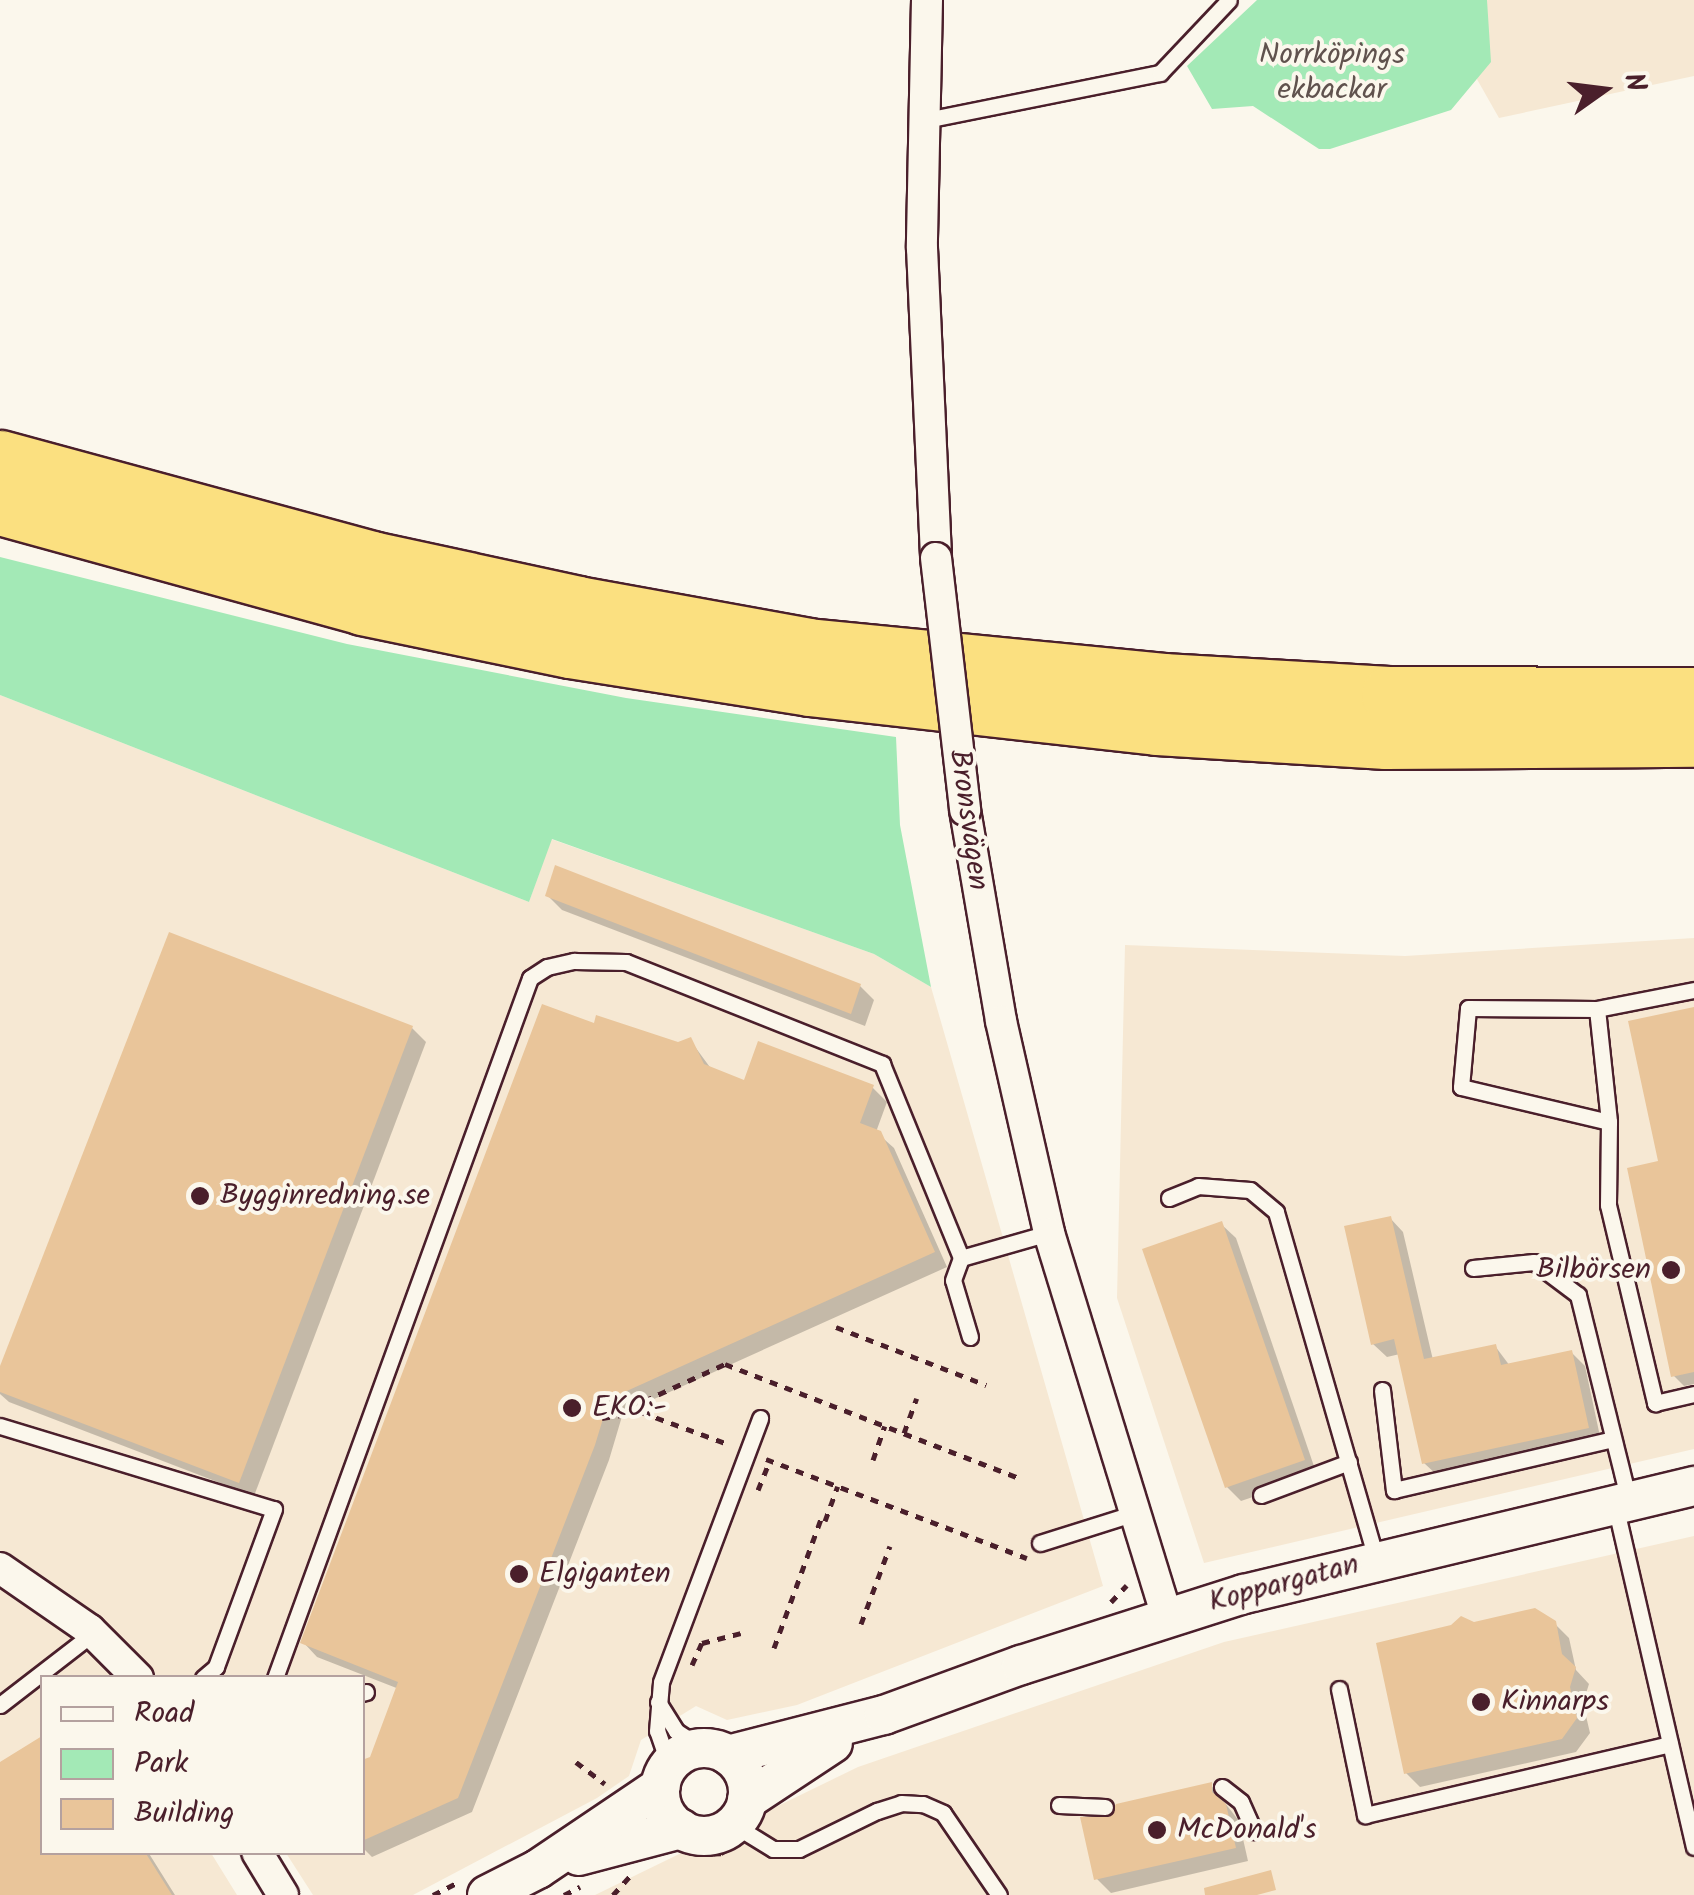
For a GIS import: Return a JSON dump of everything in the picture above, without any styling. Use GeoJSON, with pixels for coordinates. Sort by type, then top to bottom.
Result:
{"type":"FeatureCollection","features":[{"type":"Feature","properties":{"kind":"highway"},"geometry":{"type":"LineString","coordinates":[[0,458],[372,559],[578,604],[808,646],[1162,682],[1351,692],[1694,695]]}},
{"type":"Feature","properties":{"kind":"highway"},"geometry":{"type":"LineString","coordinates":[[0,507],[362,606],[570,650],[808,688],[1158,727],[1367,740],[1694,739]]}},
{"type":"Feature","properties":{"kind":"street","name":"Bronsvägen"},"geometry":{"type":"LineString","coordinates":[[927,0],[921,121],[926,411],[936,558],[966,810],[1001,1021],[1050,1233],[1132,1514],[1167,1616]]}},
{"type":"Feature","properties":{"kind":"street","name":"Koppargatan"},"geometry":{"type":"LineString","coordinates":[[562,1888],[690,1763],[884,1716],[1167,1616],[1376,1560],[1694,1486]]}},
{"type":"Feature","properties":{"kind":"street"},"geometry":{"type":"LineString","coordinates":[[0,1568],[94,1633],[135,1675]]}},
{"type":"Feature","properties":{"kind":"street","name":"Koppargatan"},"geometry":{"type":"LineString","coordinates":[[488,1895],[562,1888],[743,1820],[796,1764],[884,1716]]}},
{"type":"Feature","properties":{"kind":"street"},"geometry":{"type":"LineString","coordinates":[[684,1841],[664,1810],[690,1763],[745,1774],[743,1820]]}},
{"type":"Feature","properties":{"kind":"street"},"geometry":{"type":"LineString","coordinates":[[259,1855],[283,1895]]}},
{"type":"Feature","properties":{"kind":"lane"},"geometry":{"type":"LineString","coordinates":[[921,121],[1160,73],[1229,0]]}},
{"type":"Feature","properties":{"kind":"lane"},"geometry":{"type":"LineString","coordinates":[[276,1675],[530,978],[547,968],[574,961],[626,962],[882,1064],[961,1258],[953,1280],[970,1337]]}},
{"type":"Feature","properties":{"kind":"lane"},"geometry":{"type":"LineString","coordinates":[[1609,1122],[1462,1088],[1468,1008],[1596,1010],[1694,990]]}},
{"type":"Feature","properties":{"kind":"lane"},"geometry":{"type":"LineString","coordinates":[[1596,1010],[1609,1122],[1608,1205],[1654,1403],[1694,1394]]}},
{"type":"Feature","properties":{"kind":"lane"},"geometry":{"type":"LineString","coordinates":[[1168,1198],[1198,1186],[1250,1190],[1276,1212],[1376,1560]]}},
{"type":"Feature","properties":{"kind":"lane"},"geometry":{"type":"LineString","coordinates":[[961,1258],[1050,1233]]}},
{"type":"Feature","properties":{"kind":"lane"},"geometry":{"type":"LineString","coordinates":[[1473,1268],[1534,1262],[1578,1295],[1613,1439],[1670,1744],[1694,1847]]}},
{"type":"Feature","properties":{"kind":"lane"},"geometry":{"type":"LineString","coordinates":[[1382,1390],[1394,1490],[1613,1439]]}},
{"type":"Feature","properties":{"kind":"lane"},"geometry":{"type":"LineString","coordinates":[[690,1763],[657,1731],[661,1682],[760,1418]]}},
{"type":"Feature","properties":{"kind":"lane"},"geometry":{"type":"LineString","coordinates":[[0,1426],[274,1509],[216,1667],[207,1675]]}},
{"type":"Feature","properties":{"kind":"lane"},"geometry":{"type":"LineString","coordinates":[[1261,1495],[1348,1462]]}},
{"type":"Feature","properties":{"kind":"lane"},"geometry":{"type":"LineString","coordinates":[[1040,1544],[1132,1514]]}},
{"type":"Feature","properties":{"kind":"lane"},"geometry":{"type":"LineString","coordinates":[[0,1705],[94,1633]]}},
{"type":"Feature","properties":{"kind":"lane"},"geometry":{"type":"LineString","coordinates":[[1339,1689],[1365,1815],[1670,1744]]}},
{"type":"Feature","properties":{"kind":"lane"},"geometry":{"type":"LineString","coordinates":[[658,1702],[690,1763]]}},
{"type":"Feature","properties":{"kind":"lane"},"geometry":{"type":"LineString","coordinates":[[1222,1787],[1241,1802],[1254,1831]]}},
{"type":"Feature","properties":{"kind":"lane"},"geometry":{"type":"LineString","coordinates":[[743,1820],[774,1849],[799,1849],[878,1811],[900,1804],[923,1804],[943,1813],[999,1895]]}},
{"type":"Feature","properties":{"kind":"lane"},"geometry":{"type":"LineString","coordinates":[[1059,1805],[1104,1807]]}},
{"type":"Feature","properties":{"kind":"path"},"geometry":{"type":"LineString","coordinates":[[836,1327],[986,1385]]}},
{"type":"Feature","properties":{"kind":"path"},"geometry":{"type":"LineString","coordinates":[[640,1412],[644,1401],[725,1364],[1017,1476]]}},
{"type":"Feature","properties":{"kind":"path"},"geometry":{"type":"LineString","coordinates":[[904,1433],[917,1398]]}},
{"type":"Feature","properties":{"kind":"path"},"geometry":{"type":"LineString","coordinates":[[602,1418],[640,1412],[1028,1559]]}},
{"type":"Feature","properties":{"kind":"path"},"geometry":{"type":"LineString","coordinates":[[872,1460],[885,1426]]}},
{"type":"Feature","properties":{"kind":"path"},"geometry":{"type":"LineString","coordinates":[[774,1648],[838,1486]]}},
{"type":"Feature","properties":{"kind":"path"},"geometry":{"type":"LineString","coordinates":[[861,1624],[890,1546]]}},
{"type":"Feature","properties":{"kind":"path"},"geometry":{"type":"LineString","coordinates":[[690,1670],[702,1643],[741,1633]]}},
{"type":"Feature","properties":{"kind":"path"},"geometry":{"type":"LineString","coordinates":[[576,1762],[618,1793]]}},
{"type":"Feature","properties":{"kind":"path"},"geometry":{"type":"LineString","coordinates":[[684,1841],[721,1853],[743,1820]]}},
{"type":"Feature","properties":{"kind":"path"},"geometry":{"type":"LineString","coordinates":[[562,1888],[586,1884]]}},
{"type":"Feature","properties":{"kind":"shaded area"},"geometry":{"type":"Polygon","coordinates":[[[1432,0],[1694,0],[1694,76],[1499,118],[1432,0]]]}},
{"type":"Feature","properties":{"kind":"shaded area"},"geometry":{"type":"Polygon","coordinates":[[[0,695],[529,902],[551,839],[874,954],[931,987],[1103,1586],[797,1705],[727,1720],[696,1706],[641,1740],[629,1776],[597,1798],[413,1895],[313,1895],[287,1855],[365,1855],[365,1675],[40,1675],[40,1855],[212,1855],[237,1895],[0,1895],[0,695]]]}},
{"type":"Feature","properties":{"kind":"shaded area"},"geometry":{"type":"Polygon","coordinates":[[[1694,938],[1694,1449],[1204,1563],[1117,1298],[1125,945],[1405,956],[1694,938]]]}},
{"type":"Feature","properties":{"kind":"shaded area"},"geometry":{"type":"Polygon","coordinates":[[[1694,1536],[1694,1895],[595,1895],[858,1767],[1224,1642],[1694,1536]]]}},
{"type":"Feature","properties":{"kind":"green space","name":"Norrköpings ekbackar"},"geometry":{"type":"Polygon","coordinates":[[[1257,0],[1487,0],[1491,62],[1451,110],[1330,149],[1319,149],[1253,106],[1212,109],[1187,66],[1257,0]]]}},
{"type":"Feature","properties":{"kind":"green space"},"geometry":{"type":"Polygon","coordinates":[[[0,557],[347,644],[626,698],[896,737],[900,825],[931,987],[874,954],[552,839],[529,902],[0,695],[0,557]]]}},
{"type":"Feature","properties":{"kind":"building"},"geometry":{"type":"Polygon","coordinates":[[[555,865],[861,984],[851,1014],[545,896],[555,865]]]}},
{"type":"Feature","properties":{"kind":"building"},"geometry":{"type":"Polygon","coordinates":[[[169,932],[413,1026],[239,1483],[0,1392],[0,1366],[169,932]]]}},
{"type":"Feature","properties":{"kind":"building"},"geometry":{"type":"Polygon","coordinates":[[[542,1004],[594,1023],[596,1015],[678,1042],[691,1037],[704,1064],[744,1080],[758,1041],[874,1085],[860,1123],[881,1131],[935,1252],[609,1399],[595,1445],[458,1798],[365,1840],[365,1759],[370,1757],[398,1682],[300,1643],[542,1004]]]}},
{"type":"Feature","properties":{"kind":"building","name":"Bilbörsen"},"geometry":{"type":"Polygon","coordinates":[[[1694,1007],[1694,1372],[1671,1377],[1627,1168],[1658,1161],[1628,1021],[1694,1007]]]}},
{"type":"Feature","properties":{"kind":"building"},"geometry":{"type":"Polygon","coordinates":[[[1391,1216],[1424,1359],[1496,1344],[1501,1365],[1572,1350],[1589,1428],[1422,1464],[1394,1339],[1371,1345],[1344,1226],[1391,1216]]]}},
{"type":"Feature","properties":{"kind":"building"},"geometry":{"type":"Polygon","coordinates":[[[1222,1221],[1305,1460],[1225,1488],[1142,1249],[1222,1221]]]}},
{"type":"Feature","properties":{"kind":"building","name":"Kinnarps"},"geometry":{"type":"Polygon","coordinates":[[[1535,1608],[1556,1621],[1562,1654],[1576,1667],[1570,1687],[1577,1718],[1562,1739],[1404,1774],[1376,1643],[1451,1625],[1461,1616],[1474,1622],[1535,1608]]]}},
{"type":"Feature","properties":{"kind":"building"},"geometry":{"type":"Polygon","coordinates":[[[40,1737],[40,1855],[147,1855],[172,1895],[0,1895],[0,1762],[40,1737]]]}},
{"type":"Feature","properties":{"kind":"building","name":"McDonald's"},"geometry":{"type":"Polygon","coordinates":[[[1212,1782],[1212,1792],[1226,1804],[1236,1848],[1094,1880],[1080,1817],[1109,1817],[1116,1804],[1212,1782]]]}},
{"type":"Feature","properties":{"kind":"building"},"geometry":{"type":"Polygon","coordinates":[[[1271,1870],[1276,1890],[1257,1895],[1205,1895],[1204,1888],[1271,1870]]]}},
{"type":"Feature","properties":{"kind":"place","name":"Bygginredning.se"},"geometry":{"type":"Point","coordinates":[200,1196]}},
{"type":"Feature","properties":{"kind":"place","name":"Bilbörsen"},"geometry":{"type":"Point","coordinates":[1671,1270]}},
{"type":"Feature","properties":{"kind":"place","name":"EKO:-"},"geometry":{"type":"Point","coordinates":[572,1408]}},
{"type":"Feature","properties":{"kind":"place","name":"Elgiganten"},"geometry":{"type":"Point","coordinates":[519,1574]}},
{"type":"Feature","properties":{"kind":"place","name":"Kinnarps"},"geometry":{"type":"Point","coordinates":[1481,1702]}},
{"type":"Feature","properties":{"kind":"place","name":"McDonald's"},"geometry":{"type":"Point","coordinates":[1157,1830]}}]}
